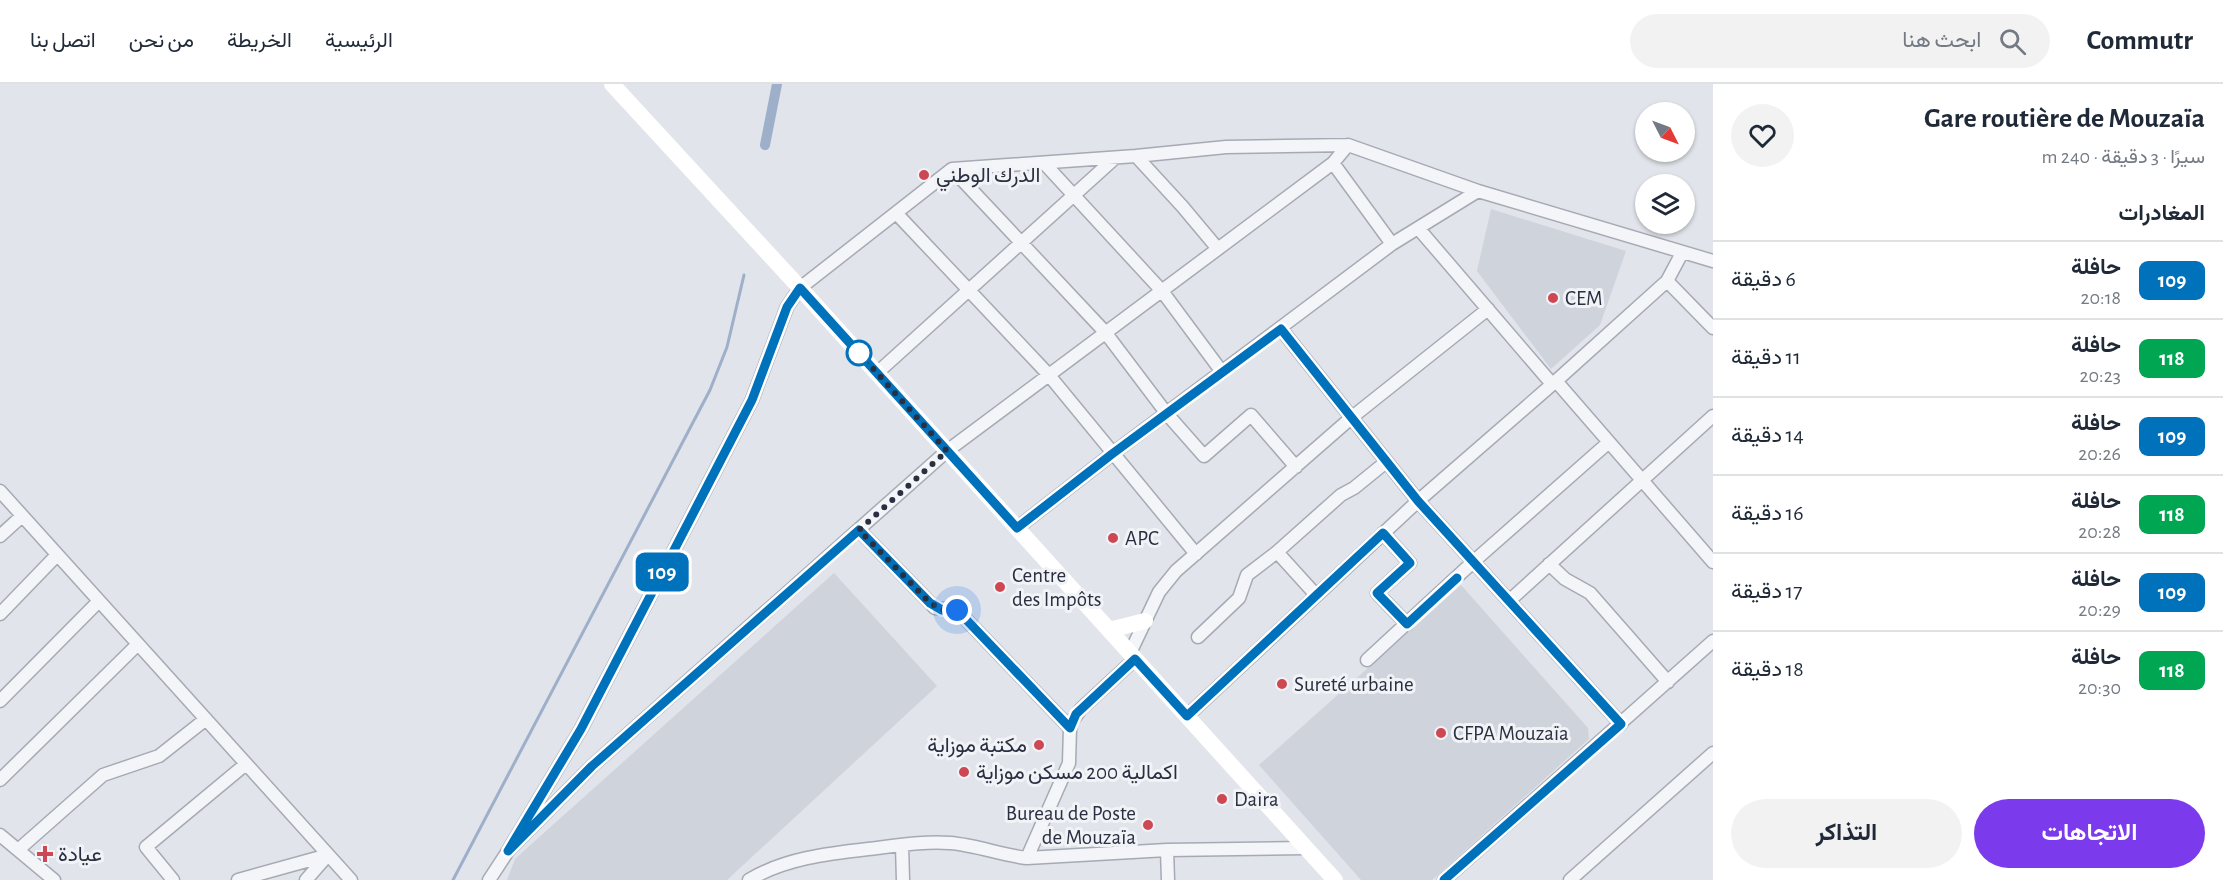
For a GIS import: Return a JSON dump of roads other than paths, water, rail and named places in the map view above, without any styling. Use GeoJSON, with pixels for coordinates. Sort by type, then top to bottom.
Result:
{"type":"FeatureCollection","features":[{"type":"Feature","properties":{"kind":"main road"},"geometry":{"type":"LineString","coordinates":[[612,84],[800,288],[1335,880]]}},
{"type":"Feature","properties":{"kind":"main road"},"geometry":{"type":"LineString","coordinates":[[1109,630],[1145,621]]}},
{"type":"Feature","properties":{"kind":"street"},"geometry":{"type":"LineString","coordinates":[[508,851],[592,766],[947,451],[1333,163],[1348,146]]}},
{"type":"Feature","properties":{"kind":"street"},"geometry":{"type":"LineString","coordinates":[[489,880],[489,876],[508,851],[581,729],[752,400],[787,307],[800,288],[952,170],[1226,147],[1348,146],[1478,191],[1713,261]]}},
{"type":"Feature","properties":{"kind":"street"},"geometry":{"type":"LineString","coordinates":[[1136,156],[1218,249]]}},
{"type":"Feature","properties":{"kind":"street"},"geometry":{"type":"LineString","coordinates":[[878,374],[1115,158]]}},
{"type":"Feature","properties":{"kind":"street"},"geometry":{"type":"LineString","coordinates":[[1044,163],[1162,291],[1222,372]]}},
{"type":"Feature","properties":{"kind":"street"},"geometry":{"type":"LineString","coordinates":[[1333,163],[1392,244]]}},
{"type":"Feature","properties":{"kind":"street"},"geometry":{"type":"LineString","coordinates":[[952,170],[1105,333],[1167,414],[1204,456],[1251,415],[1296,467]]}},
{"type":"Feature","properties":{"kind":"street"},"geometry":{"type":"LineString","coordinates":[[1017,528],[1392,244],[1478,191]]}},
{"type":"Feature","properties":{"kind":"street"},"geometry":{"type":"LineString","coordinates":[[896,213],[1048,374],[1196,554]]}},
{"type":"Feature","properties":{"kind":"street"},"geometry":{"type":"LineString","coordinates":[[1418,228],[1713,562]]}},
{"type":"Feature","properties":{"kind":"street"},"geometry":{"type":"LineString","coordinates":[[1187,716],[1418,501],[1667,281],[1682,253]]}},
{"type":"Feature","properties":{"kind":"street"},"geometry":{"type":"LineString","coordinates":[[1667,281],[1713,328]]}},
{"type":"Feature","properties":{"kind":"street"},"geometry":{"type":"LineString","coordinates":[[1027,858],[1069,763],[1070,728],[1076,714],[1132,656],[1145,621],[1164,584],[1351,418],[1488,309]]}},
{"type":"Feature","properties":{"kind":"street"},"geometry":{"type":"LineString","coordinates":[[1281,329],[1418,501],[1621,724]]}},
{"type":"Feature","properties":{"kind":"street"},"geometry":{"type":"LineString","coordinates":[[1509,601],[1713,416]]}},
{"type":"Feature","properties":{"kind":"street"},"geometry":{"type":"LineString","coordinates":[[1367,660],[1473,562],[1609,442]]}},
{"type":"Feature","properties":{"kind":"street"},"geometry":{"type":"LineString","coordinates":[[1198,637],[1239,598],[1247,575],[1277,552],[1341,495],[1354,488],[1386,462]]}},
{"type":"Feature","properties":{"kind":"street"},"geometry":{"type":"LineString","coordinates":[[0,491],[351,880]]}},
{"type":"Feature","properties":{"kind":"street"},"geometry":{"type":"LineString","coordinates":[[0,536],[22,516]]}},
{"type":"Feature","properties":{"kind":"street"},"geometry":{"type":"LineString","coordinates":[[859,530],[930,603],[942,610],[957,610],[1070,728]]}},
{"type":"Feature","properties":{"kind":"street"},"geometry":{"type":"LineString","coordinates":[[1383,533],[1410,563],[1377,593],[1407,624]]}},
{"type":"Feature","properties":{"kind":"street"},"geometry":{"type":"LineString","coordinates":[[1277,552],[1316,596]]}},
{"type":"Feature","properties":{"kind":"street"},"geometry":{"type":"LineString","coordinates":[[0,614],[57,555]]}},
{"type":"Feature","properties":{"kind":"street"},"geometry":{"type":"LineString","coordinates":[[1549,564],[1565,579],[1590,593],[1668,682]]}},
{"type":"Feature","properties":{"kind":"street"},"geometry":{"type":"LineString","coordinates":[[0,701],[99,601]]}},
{"type":"Feature","properties":{"kind":"street"},"geometry":{"type":"LineString","coordinates":[[1444,880],[1713,641]]}},
{"type":"Feature","properties":{"kind":"street"},"geometry":{"type":"LineString","coordinates":[[0,780],[138,644]]}},
{"type":"Feature","properties":{"kind":"street"},"geometry":{"type":"LineString","coordinates":[[18,850],[104,776],[159,756],[206,720]]}},
{"type":"Feature","properties":{"kind":"street"},"geometry":{"type":"LineString","coordinates":[[1570,880],[1713,753]]}},
{"type":"Feature","properties":{"kind":"street"},"geometry":{"type":"LineString","coordinates":[[173,880],[146,847],[246,764]]}},
{"type":"Feature","properties":{"kind":"street"},"geometry":{"type":"LineString","coordinates":[[0,835],[54,880]]}},
{"type":"Feature","properties":{"kind":"street"},"geometry":{"type":"LineString","coordinates":[[749,880],[773,868],[822,855],[902,845],[954,843],[1007,856],[1027,858],[1167,850],[1306,848]]}},
{"type":"Feature","properties":{"kind":"street"},"geometry":{"type":"LineString","coordinates":[[902,845],[903,880]]}},
{"type":"Feature","properties":{"kind":"street"},"geometry":{"type":"LineString","coordinates":[[1167,850],[1168,880]]}},
{"type":"Feature","properties":{"kind":"street"},"geometry":{"type":"LineString","coordinates":[[238,880],[328,855]]}},
{"type":"Feature","properties":{"kind":"street"},"geometry":{"type":"LineString","coordinates":[[306,880],[328,855]]}},
{"type":"Feature","properties":{"kind":"waterway"},"geometry":{"type":"LineString","coordinates":[[765,145],[777,84]]}},
{"type":"Feature","properties":{"kind":"waterway"},"geometry":{"type":"LineString","coordinates":[[453,880],[710,390],[727,347],[744,275]]}},
{"type":"Feature","properties":{"kind":"place","name":"الدرك الوطني"},"geometry":{"type":"Point","coordinates":[924,175]}},
{"type":"Feature","properties":{"kind":"place","name":"CEM"},"geometry":{"type":"Point","coordinates":[1553,298]}},
{"type":"Feature","properties":{"kind":"place","name":"APC"},"geometry":{"type":"Point","coordinates":[1113,538]}},
{"type":"Feature","properties":{"kind":"place","name":"Centre des Impôts"},"geometry":{"type":"Point","coordinates":[1000,587]}},
{"type":"Feature","properties":{"kind":"place","name":"Sureté urbaine"},"geometry":{"type":"Point","coordinates":[1282,684]}},
{"type":"Feature","properties":{"kind":"place","name":"CFPA Mouzaïa"},"geometry":{"type":"Point","coordinates":[1441,733]}},
{"type":"Feature","properties":{"kind":"place","name":"مكتبة موزاية"},"geometry":{"type":"Point","coordinates":[1039,745]}},
{"type":"Feature","properties":{"kind":"place","name":"اكمالية 200 مسكن موزاية"},"geometry":{"type":"Point","coordinates":[964,772]}},
{"type":"Feature","properties":{"kind":"place","name":"Daira"},"geometry":{"type":"Point","coordinates":[1222,799]}},
{"type":"Feature","properties":{"kind":"place","name":"Bureau de Poste de Mouzaïa"},"geometry":{"type":"Point","coordinates":[1148,825]}},
{"type":"Feature","properties":{"kind":"place","name":"عيادة"},"geometry":{"type":"Point","coordinates":[45,854]}}]}
